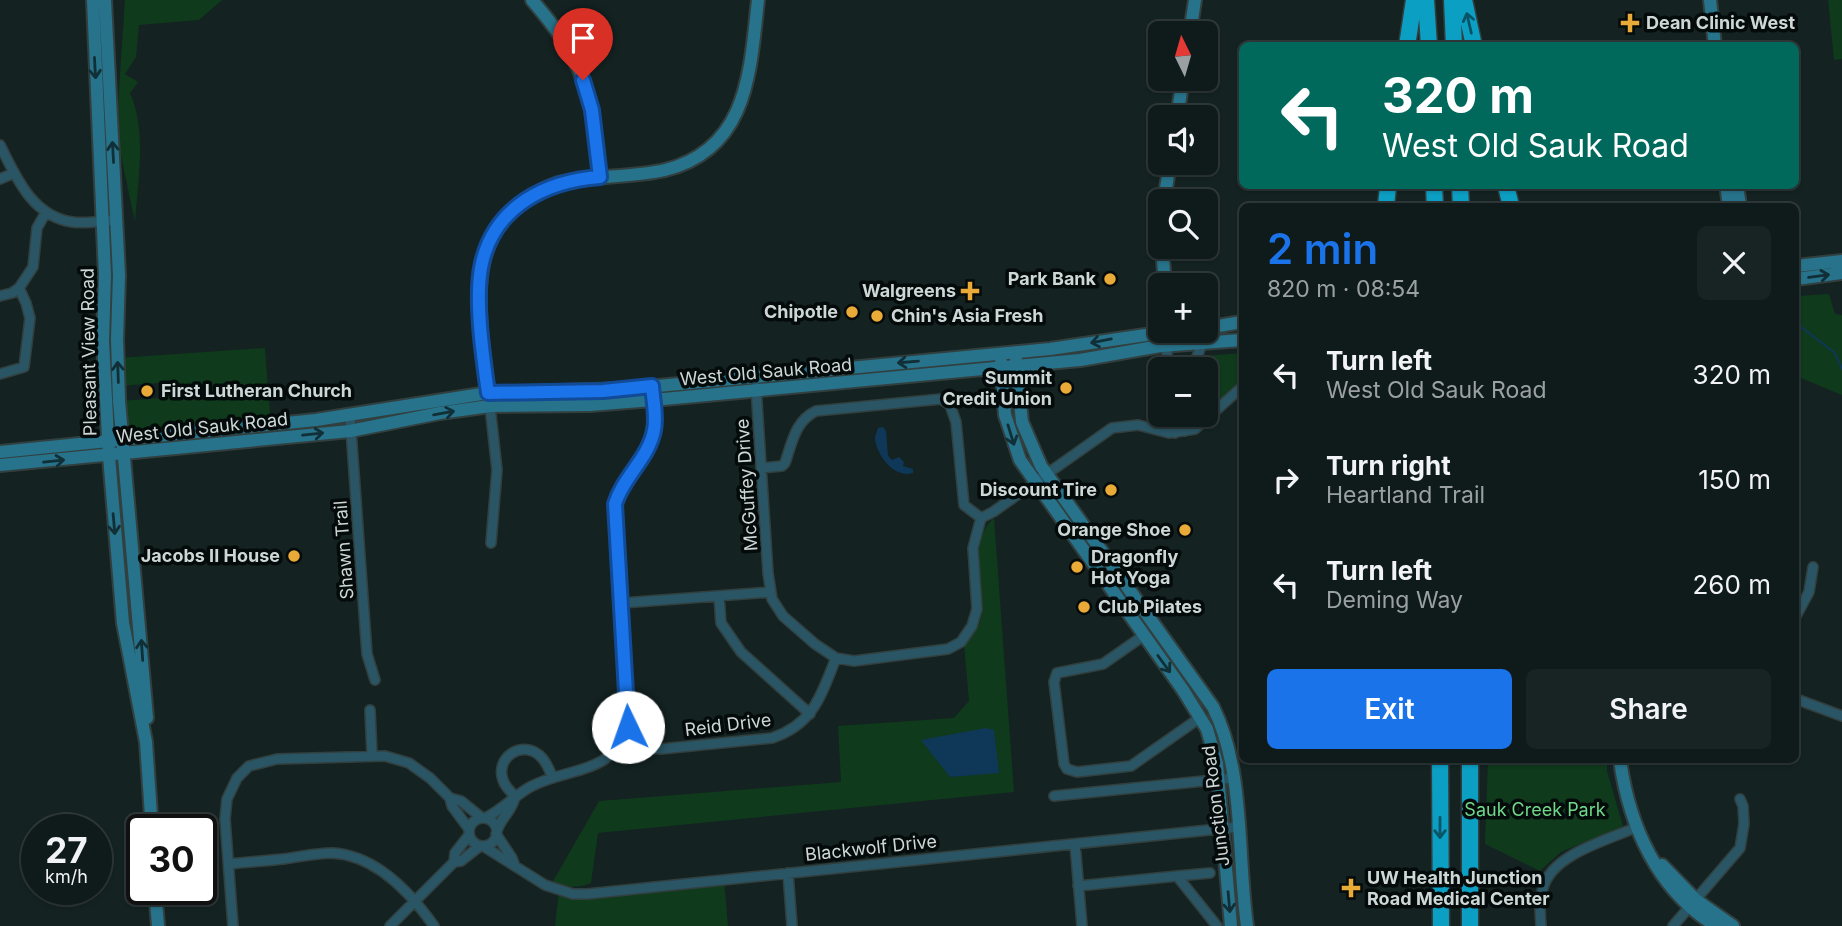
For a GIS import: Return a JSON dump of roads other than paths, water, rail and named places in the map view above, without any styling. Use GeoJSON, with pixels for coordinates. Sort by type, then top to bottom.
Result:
{"type":"FeatureCollection","features":[{"type":"Feature","properties":{"kind":"highway"},"geometry":{"type":"LineString","coordinates":[[1408,42],[1414,0]]}},
{"type":"Feature","properties":{"kind":"highway"},"geometry":{"type":"LineString","coordinates":[[1426,0],[1429,42]]}},
{"type":"Feature","properties":{"kind":"highway"},"geometry":{"type":"LineString","coordinates":[[1452,0],[1454,42]]}},
{"type":"Feature","properties":{"kind":"highway"},"geometry":{"type":"LineString","coordinates":[[1464,0],[1473,42]]}},
{"type":"Feature","properties":{"kind":"highway"},"geometry":{"type":"LineString","coordinates":[[1440,763],[1441,926]]}},
{"type":"Feature","properties":{"kind":"highway"},"geometry":{"type":"LineString","coordinates":[[1470,763],[1470,926]]}},
{"type":"Feature","properties":{"kind":"street","name":"Pleasant View Road"},"geometry":{"type":"LineString","coordinates":[[93,0],[106,293],[103,341],[108,442],[123,624],[146,742],[151,814]]}},
{"type":"Feature","properties":{"kind":"street","name":"Pleasant View Road"},"geometry":{"type":"LineString","coordinates":[[105,0],[120,293],[117,349],[122,440],[136,604],[140,622],[148,730],[146,742]]}},
{"type":"Feature","properties":{"kind":"street"},"geometry":{"type":"LineString","coordinates":[[532,0],[567,46],[583,80],[592,110],[600,177]]}},
{"type":"Feature","properties":{"kind":"street"},"geometry":{"type":"LineString","coordinates":[[491,543],[497,470],[480,282],[481,265],[492,236],[517,204],[558,183],[653,172],[677,166],[707,150],[738,112],[746,88],[758,0]]}},
{"type":"Feature","properties":{"kind":"street"},"geometry":{"type":"LineString","coordinates":[[1192,21],[1195,0]]}},
{"type":"Feature","properties":{"kind":"street"},"geometry":{"type":"LineString","coordinates":[[1710,0],[1715,42]]}},
{"type":"Feature","properties":{"kind":"street"},"geometry":{"type":"LineString","coordinates":[[0,145],[23,190],[38,207],[74,222],[116,220]]}},
{"type":"Feature","properties":{"kind":"street"},"geometry":{"type":"LineString","coordinates":[[0,179],[14,173]]}},
{"type":"Feature","properties":{"kind":"street"},"geometry":{"type":"LineString","coordinates":[[0,296],[19,288],[33,267],[37,228],[46,212]]}},
{"type":"Feature","properties":{"kind":"street"},"geometry":{"type":"LineString","coordinates":[[1799,266],[1842,261]]}},
{"type":"Feature","properties":{"kind":"street"},"geometry":{"type":"LineString","coordinates":[[1799,279],[1842,273]]}},
{"type":"Feature","properties":{"kind":"street"},"geometry":{"type":"LineString","coordinates":[[0,374],[19,370],[24,367],[26,359],[25,345],[30,318],[19,288]]}},
{"type":"Feature","properties":{"kind":"street"},"geometry":{"type":"LineString","coordinates":[[1218,326],[1239,323]]}},
{"type":"Feature","properties":{"kind":"street","name":"West Old Sauk Road"},"geometry":{"type":"LineString","coordinates":[[1001,361],[1015,353],[1148,334]]}},
{"type":"Feature","properties":{"kind":"street","name":"West Old Sauk Road"},"geometry":{"type":"LineString","coordinates":[[0,452],[350,416],[488,393],[603,391],[652,386],[755,383],[1001,361],[1017,366],[1080,360],[1166,346],[1239,340]]}},
{"type":"Feature","properties":{"kind":"street"},"geometry":{"type":"LineString","coordinates":[[1167,343],[1167,357]]}},
{"type":"Feature","properties":{"kind":"street"},"geometry":{"type":"LineString","coordinates":[[1197,357],[1202,344]]}},
{"type":"Feature","properties":{"kind":"street","name":"Junction Road"},"geometry":{"type":"LineString","coordinates":[[1015,353],[1023,422],[1033,450],[1213,707],[1226,735],[1234,778],[1247,926]]}},
{"type":"Feature","properties":{"kind":"street","name":"Junction Road"},"geometry":{"type":"LineString","coordinates":[[1001,361],[1008,429],[1020,460],[1201,717],[1215,754],[1219,779],[1231,926]]}},
{"type":"Feature","properties":{"kind":"street","name":"West Old Sauk Road"},"geometry":{"type":"LineString","coordinates":[[0,466],[351,430],[490,406],[590,405],[653,400],[755,383]]}},
{"type":"Feature","properties":{"kind":"street","name":"McGuffey Drive"},"geometry":{"type":"LineString","coordinates":[[755,383],[771,592]]}},
{"type":"Feature","properties":{"kind":"street"},"geometry":{"type":"LineString","coordinates":[[454,862],[455,853],[474,821],[515,799],[531,786],[605,761],[624,738],[628,727],[615,504],[625,480],[652,437],[655,424],[652,386]]}},
{"type":"Feature","properties":{"kind":"street"},"geometry":{"type":"LineString","coordinates":[[622,603],[771,592],[783,616],[836,658],[853,661],[948,649],[961,642],[972,626],[976,609],[973,548],[981,518],[1112,428],[1138,425],[1180,432],[1199,426],[1239,390]]}},
{"type":"Feature","properties":{"kind":"street"},"geometry":{"type":"LineString","coordinates":[[761,468],[782,466],[785,463],[797,427],[807,415],[816,411],[941,399],[950,405],[956,422],[964,505],[981,518]]}},
{"type":"Feature","properties":{"kind":"street","name":"Shawn Trail"},"geometry":{"type":"LineString","coordinates":[[350,416],[367,654],[375,680]]}},
{"type":"Feature","properties":{"kind":"street"},"geometry":{"type":"LineString","coordinates":[[1178,427],[1180,432]]}},
{"type":"Feature","properties":{"kind":"street"},"geometry":{"type":"LineString","coordinates":[[1180,432],[1181,427]]}},
{"type":"Feature","properties":{"kind":"street"},"geometry":{"type":"LineString","coordinates":[[1799,610],[1809,592],[1813,566]]}},
{"type":"Feature","properties":{"kind":"street"},"geometry":{"type":"LineString","coordinates":[[719,596],[722,623],[732,641],[749,661],[810,714]]}},
{"type":"Feature","properties":{"kind":"street"},"geometry":{"type":"LineString","coordinates":[[1143,636],[1102,664],[1057,673],[1054,682],[1064,764],[1072,772],[1131,766],[1201,717]]}},
{"type":"Feature","properties":{"kind":"street","name":"Reid Drive"},"geometry":{"type":"LineString","coordinates":[[624,738],[650,748],[661,749],[772,738],[794,728],[810,714],[819,702],[836,658]]}},
{"type":"Feature","properties":{"kind":"street"},"geometry":{"type":"LineString","coordinates":[[1799,700],[1842,716]]}},
{"type":"Feature","properties":{"kind":"street"},"geometry":{"type":"LineString","coordinates":[[370,709],[372,754]]}},
{"type":"Feature","properties":{"kind":"street"},"geometry":{"type":"LineString","coordinates":[[515,799],[504,782],[501,771],[503,761],[514,751],[523,749],[538,753],[553,778]]}},
{"type":"Feature","properties":{"kind":"street"},"geometry":{"type":"LineString","coordinates":[[233,926],[225,819],[227,799],[237,778],[250,766],[278,759],[372,754],[409,763],[430,778],[450,798],[461,801],[493,823],[497,833]]}},
{"type":"Feature","properties":{"kind":"street"},"geometry":{"type":"LineString","coordinates":[[1621,763],[1629,808],[1647,848],[1693,904],[1716,926]]}},
{"type":"Feature","properties":{"kind":"street"},"geometry":{"type":"LineString","coordinates":[[1054,796],[1234,778]]}},
{"type":"Feature","properties":{"kind":"street"},"geometry":{"type":"LineString","coordinates":[[450,798],[473,842],[482,846]]}},
{"type":"Feature","properties":{"kind":"street"},"geometry":{"type":"LineString","coordinates":[[390,926],[454,862],[461,861],[492,842],[499,824],[512,808],[515,799]]}},
{"type":"Feature","properties":{"kind":"street"},"geometry":{"type":"LineString","coordinates":[[1673,926],[1740,848],[1744,824],[1740,799]]}},
{"type":"Feature","properties":{"kind":"street","name":"Blackwolf Drive"},"geometry":{"type":"LineString","coordinates":[[482,846],[545,886],[573,894],[1238,827]]}},
{"type":"Feature","properties":{"kind":"street"},"geometry":{"type":"LineString","coordinates":[[1541,926],[1543,886],[1554,867],[1568,857],[1637,827]]}},
{"type":"Feature","properties":{"kind":"street","name":"Blackwolf Drive"},"geometry":{"type":"LineString","coordinates":[[497,833],[515,866]]}},
{"type":"Feature","properties":{"kind":"street"},"geometry":{"type":"LineString","coordinates":[[1075,844],[1082,926]]}},
{"type":"Feature","properties":{"kind":"street"},"geometry":{"type":"LineString","coordinates":[[229,863],[331,853],[350,856],[383,871],[414,901],[434,926]]}},
{"type":"Feature","properties":{"kind":"street"},"geometry":{"type":"LineString","coordinates":[[788,873],[792,926]]}},
{"type":"Feature","properties":{"kind":"street"},"geometry":{"type":"LineString","coordinates":[[1079,886],[1210,873]]}},
{"type":"Feature","properties":{"kind":"street"},"geometry":{"type":"LineString","coordinates":[[1177,876],[1217,926]]}},
{"type":"Feature","properties":{"kind":"street"},"geometry":{"type":"LineString","coordinates":[[1693,904],[1733,926]]}},
{"type":"Feature","properties":{"kind":"street"},"geometry":{"type":"LineString","coordinates":[[156,905],[158,926]]}},
{"type":"Feature","properties":{"kind":"water"},"geometry":{"type":"Polygon","coordinates":[[[883,427],[886,431],[888,456],[892,460],[899,457],[904,462],[903,466],[913,469],[913,473],[900,473],[883,459],[875,439],[878,428],[883,427]]]}},
{"type":"Feature","properties":{"kind":"water"},"geometry":{"type":"Polygon","coordinates":[[[986,728],[994,730],[999,773],[950,777],[921,740],[986,728]]]}},
{"type":"Feature","properties":{"kind":"waterway"},"geometry":{"type":"LineString","coordinates":[[1799,325],[1835,353],[1842,369]]}},
{"type":"Feature","properties":{"kind":"place","name":"Dean Clinic West"},"geometry":{"type":"Point","coordinates":[1630,23]}},
{"type":"Feature","properties":{"kind":"place","name":"Park Bank"},"geometry":{"type":"Point","coordinates":[1110,279]}},
{"type":"Feature","properties":{"kind":"place","name":"Walgreens"},"geometry":{"type":"Point","coordinates":[970,291]}},
{"type":"Feature","properties":{"kind":"place","name":"Chipotle"},"geometry":{"type":"Point","coordinates":[852,312]}},
{"type":"Feature","properties":{"kind":"place","name":"Chin's Asia Fresh"},"geometry":{"type":"Point","coordinates":[877,316]}},
{"type":"Feature","properties":{"kind":"place","name":"Summit Credit Union"},"geometry":{"type":"Point","coordinates":[1066,388]}},
{"type":"Feature","properties":{"kind":"place","name":"First Lutheran Church"},"geometry":{"type":"Point","coordinates":[147,391]}},
{"type":"Feature","properties":{"kind":"place","name":"Discount Tire"},"geometry":{"type":"Point","coordinates":[1111,490]}},
{"type":"Feature","properties":{"kind":"place","name":"Orange Shoe"},"geometry":{"type":"Point","coordinates":[1185,530]}},
{"type":"Feature","properties":{"kind":"place","name":"Jacobs II House"},"geometry":{"type":"Point","coordinates":[294,556]}},
{"type":"Feature","properties":{"kind":"place","name":"Dragonfly Hot Yoga"},"geometry":{"type":"Point","coordinates":[1077,567]}},
{"type":"Feature","properties":{"kind":"place","name":"Club Pilates"},"geometry":{"type":"Point","coordinates":[1084,607]}},
{"type":"Feature","properties":{"kind":"place","name":"UW Health Junction Road Medical Center"},"geometry":{"type":"Point","coordinates":[1351,888]}},
{"type":"Feature","properties":{"kind":"park label","name":"Sauk Creek Park"},"geometry":{"type":"Point","coordinates":[1535,810]}}]}
